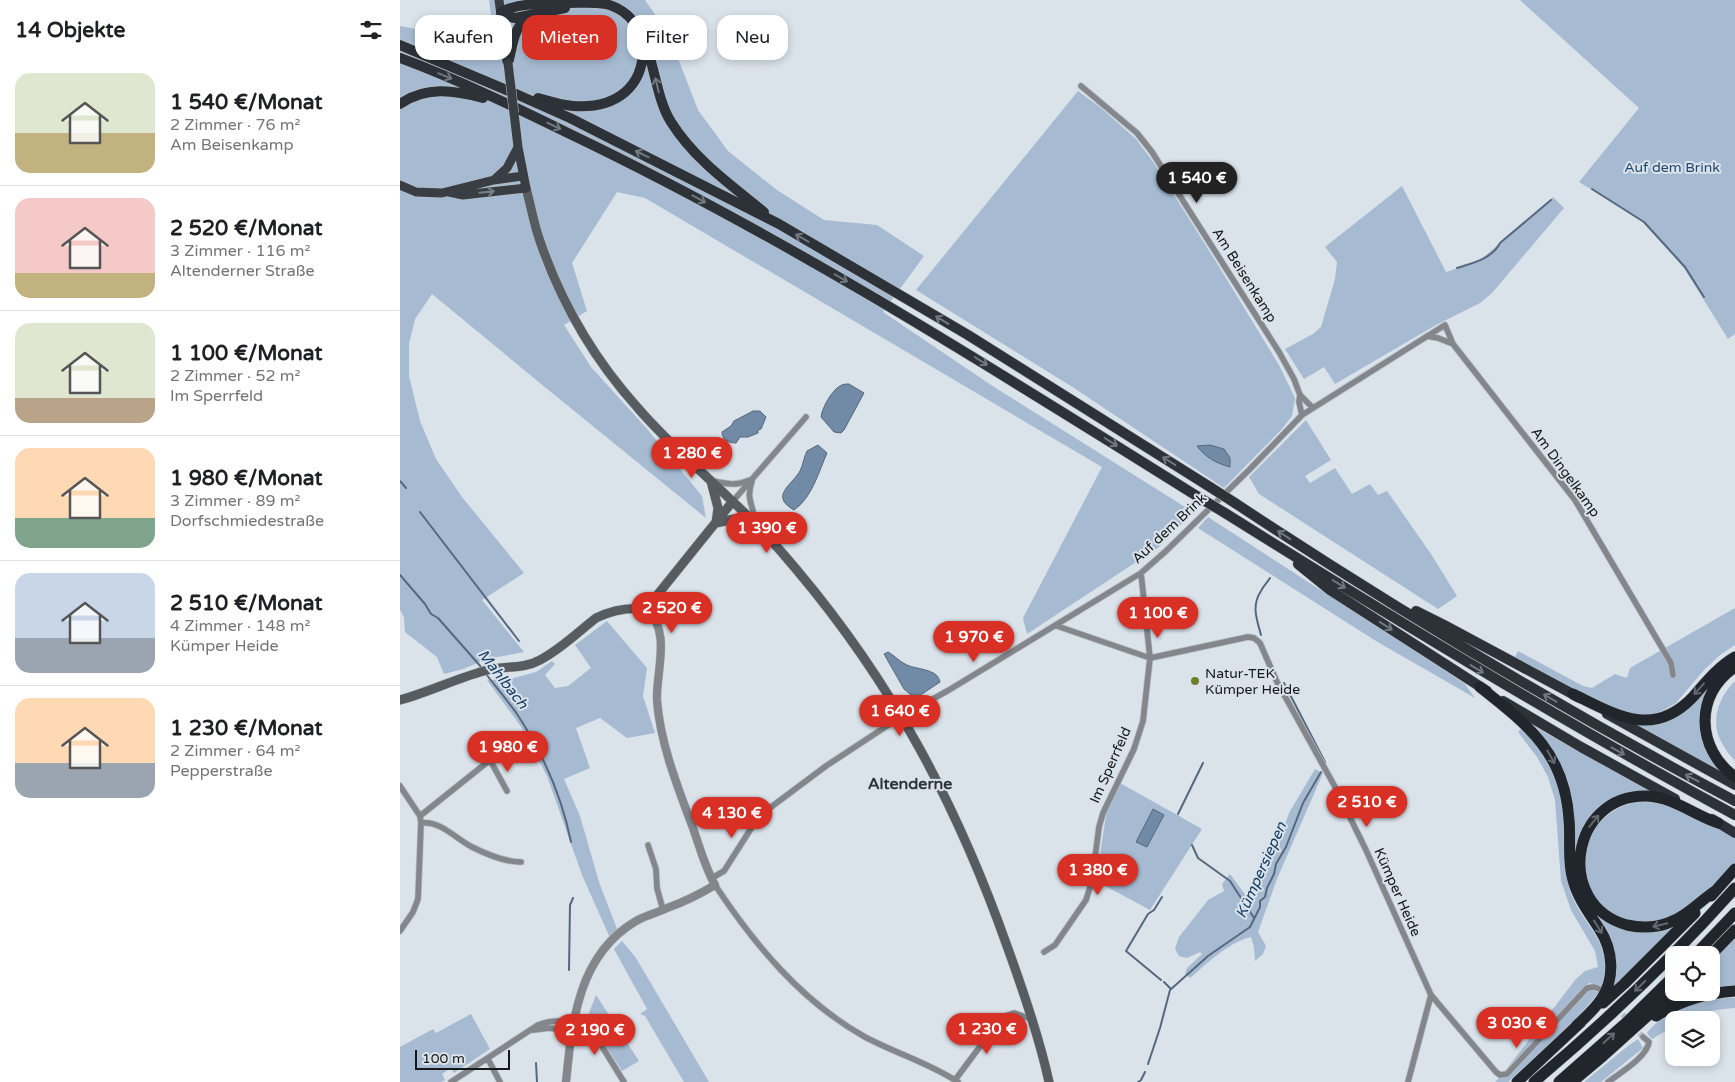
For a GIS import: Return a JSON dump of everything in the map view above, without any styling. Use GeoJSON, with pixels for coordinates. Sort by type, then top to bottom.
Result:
{"type":"FeatureCollection","features":[{"type":"Feature","properties":{"kind":"highway"},"geometry":{"type":"LineString","coordinates":[[536,15],[591,3]]}},
{"type":"Feature","properties":{"kind":"highway"},"geometry":{"type":"LineString","coordinates":[[501,12],[508,8],[517,7],[591,3],[609,5],[627,15]]}},
{"type":"Feature","properties":{"kind":"highway"},"geometry":{"type":"LineString","coordinates":[[501,12],[510,17],[522,16]]}},
{"type":"Feature","properties":{"kind":"highway"},"geometry":{"type":"LineString","coordinates":[[512,44],[516,30],[522,23]]}},
{"type":"Feature","properties":{"kind":"highway"},"geometry":{"type":"LineString","coordinates":[[400,45],[516,94],[659,162],[779,224],[968,335],[1385,599],[1570,710],[1735,801]]}},
{"type":"Feature","properties":{"kind":"highway"},"geometry":{"type":"LineString","coordinates":[[400,58],[510,105],[665,181],[781,243],[926,328],[1540,706],[1735,814]]}},
{"type":"Feature","properties":{"kind":"highway"},"geometry":{"type":"LineString","coordinates":[[516,94],[571,106],[594,106],[611,101],[627,90],[639,74],[642,60]]}},
{"type":"Feature","properties":{"kind":"highway"},"geometry":{"type":"LineString","coordinates":[[651,60],[658,92],[667,115],[675,128],[712,170],[779,224]]}},
{"type":"Feature","properties":{"kind":"highway"},"geometry":{"type":"LineString","coordinates":[[400,104],[416,94],[440,90],[465,93],[510,105]]}},
{"type":"Feature","properties":{"kind":"highway"},"geometry":{"type":"LineString","coordinates":[[1283,549],[1308,573],[1330,590],[1480,687],[1581,747],[1709,817],[1718,824]]}},
{"type":"Feature","properties":{"kind":"highway"},"geometry":{"type":"LineString","coordinates":[[1385,599],[1444,625],[1573,694],[1614,714],[1628,718],[1647,721],[1674,713],[1685,705],[1715,672],[1735,656]]}},
{"type":"Feature","properties":{"kind":"highway"},"geometry":{"type":"LineString","coordinates":[[1735,667],[1722,676],[1715,687],[1706,708],[1705,721],[1707,737],[1712,752],[1722,766],[1735,777]]}},
{"type":"Feature","properties":{"kind":"highway"},"geometry":{"type":"LineString","coordinates":[[1480,687],[1517,716],[1539,738],[1552,757],[1562,780],[1568,804],[1572,879],[1582,901],[1602,933],[1610,954],[1610,977],[1605,993],[1601,1000],[1576,1026]]}},
{"type":"Feature","properties":{"kind":"highway"},"geometry":{"type":"LineString","coordinates":[[1573,694],[1735,785]]}},
{"type":"Feature","properties":{"kind":"highway"},"geometry":{"type":"LineString","coordinates":[[1735,833],[1666,800],[1649,796],[1628,798],[1609,806],[1595,819],[1584,836],[1580,855],[1582,882],[1591,899],[1606,915],[1625,924],[1646,928],[1668,924],[1690,911],[1715,890],[1735,869]]}},
{"type":"Feature","properties":{"kind":"highway"},"geometry":{"type":"LineString","coordinates":[[1534,1082],[1630,996],[1735,888]]}},
{"type":"Feature","properties":{"kind":"highway"},"geometry":{"type":"LineString","coordinates":[[1517,1082],[1662,948],[1709,900],[1715,890]]}},
{"type":"Feature","properties":{"kind":"highway"},"geometry":{"type":"LineString","coordinates":[[1704,946],[1735,913]]}},
{"type":"Feature","properties":{"kind":"highway"},"geometry":{"type":"LineString","coordinates":[[1720,946],[1735,930]]}},
{"type":"Feature","properties":{"kind":"highway"},"geometry":{"type":"LineString","coordinates":[[1559,1082],[1626,1023],[1665,985]]}},
{"type":"Feature","properties":{"kind":"highway"},"geometry":{"type":"LineString","coordinates":[[1629,1033],[1680,1003],[1706,995],[1735,991]]}},
{"type":"Feature","properties":{"kind":"highway"},"geometry":{"type":"LineString","coordinates":[[1572,1082],[1665,1000]]}},
{"type":"Feature","properties":{"kind":"main road"},"geometry":{"type":"LineString","coordinates":[[499,0],[501,15]]}},
{"type":"Feature","properties":{"kind":"main road"},"geometry":{"type":"LineString","coordinates":[[508,60],[517,144],[523,176],[540,241],[566,303],[587,341],[618,386],[638,409],[754,522],[797,570],[863,656],[902,716],[932,770],[974,860],[1016,970],[1049,1082]]}},
{"type":"Feature","properties":{"kind":"main road"},"geometry":{"type":"LineString","coordinates":[[494,180],[507,168],[517,144]]}},
{"type":"Feature","properties":{"kind":"main road"},"geometry":{"type":"LineString","coordinates":[[449,192],[494,180],[523,176]]}},
{"type":"Feature","properties":{"kind":"main road"},"geometry":{"type":"LineString","coordinates":[[400,184],[416,192],[449,192],[463,195],[526,188]]}},
{"type":"Feature","properties":{"kind":"main road"},"geometry":{"type":"LineString","coordinates":[[711,480],[718,508],[716,523]]}},
{"type":"Feature","properties":{"kind":"main road"},"geometry":{"type":"LineString","coordinates":[[400,700],[428,692],[487,670],[517,667],[540,660],[602,615],[631,608],[646,609],[733,502]]}},
{"type":"Feature","properties":{"kind":"main road"},"geometry":{"type":"LineString","coordinates":[[716,523],[734,519],[754,522]]}},
{"type":"Feature","properties":{"kind":"street","name":"Am Beisenkamp"},"geometry":{"type":"LineString","coordinates":[[1081,86],[1137,133],[1152,152],[1279,352],[1294,379],[1300,395],[1312,408]]}},
{"type":"Feature","properties":{"kind":"street","name":"Auf dem Brink"},"geometry":{"type":"LineString","coordinates":[[566,1082],[574,1021],[585,981],[592,965],[606,946],[622,931],[636,921],[663,910],[714,882],[724,871],[755,821],[762,814],[839,758],[902,716],[1057,626],[1141,573],[1257,463],[1302,415],[1445,325]]}},
{"type":"Feature","properties":{"kind":"street","name":"Am Dingelkamp"},"geometry":{"type":"LineString","coordinates":[[1445,325],[1453,344],[1575,500],[1671,664],[1673,675]]}},
{"type":"Feature","properties":{"kind":"street"},"geometry":{"type":"LineString","coordinates":[[1427,336],[1453,344]]}},
{"type":"Feature","properties":{"kind":"street","name":"Am Beisenkamp"},"geometry":{"type":"LineString","coordinates":[[1300,395],[1299,402],[1302,415]]}},
{"type":"Feature","properties":{"kind":"street"},"geometry":{"type":"LineString","coordinates":[[733,502],[806,417]]}},
{"type":"Feature","properties":{"kind":"street"},"geometry":{"type":"LineString","coordinates":[[711,480],[734,485],[752,479]]}},
{"type":"Feature","properties":{"kind":"street"},"geometry":{"type":"LineString","coordinates":[[752,479],[749,499],[754,522]]}},
{"type":"Feature","properties":{"kind":"street","name":"Im Sperrfeld"},"geometry":{"type":"LineString","coordinates":[[1044,952],[1055,945],[1086,900],[1092,881],[1099,827],[1103,813],[1134,749],[1143,721],[1150,658],[1141,573]]}},
{"type":"Feature","properties":{"kind":"street"},"geometry":{"type":"LineString","coordinates":[[646,609],[655,617],[660,634],[657,701],[662,730],[681,796],[714,882],[772,960],[803,992],[824,1010],[866,1038],[957,1081],[1002,1017],[1014,1013],[1031,1019]]}},
{"type":"Feature","properties":{"kind":"street"},"geometry":{"type":"LineString","coordinates":[[1057,626],[1150,658]]}},
{"type":"Feature","properties":{"kind":"street","name":"Kümper Heide"},"geometry":{"type":"LineString","coordinates":[[1150,658],[1248,637],[1254,638],[1260,643],[1277,682],[1350,817],[1431,995],[1496,1072],[1504,1075],[1560,1018],[1582,992],[1591,987],[1600,990]]}},
{"type":"Feature","properties":{"kind":"street"},"geometry":{"type":"LineString","coordinates":[[420,819],[500,752]]}},
{"type":"Feature","properties":{"kind":"street"},"geometry":{"type":"LineString","coordinates":[[490,760],[507,791]]}},
{"type":"Feature","properties":{"kind":"street"},"geometry":{"type":"LineString","coordinates":[[400,786],[420,819],[418,899],[400,931]]}},
{"type":"Feature","properties":{"kind":"street"},"geometry":{"type":"LineString","coordinates":[[420,819],[442,828],[472,847],[488,854],[521,862]]}},
{"type":"Feature","properties":{"kind":"street"},"geometry":{"type":"LineString","coordinates":[[648,845],[656,869],[657,888],[663,910]]}},
{"type":"Feature","properties":{"kind":"street"},"geometry":{"type":"LineString","coordinates":[[1408,1082],[1431,995]]}},
{"type":"Feature","properties":{"kind":"street"},"geometry":{"type":"LineString","coordinates":[[451,1082],[538,1025],[547,1022],[574,1021],[586,1025],[593,1032],[624,1082]]}},
{"type":"Feature","properties":{"kind":"street"},"geometry":{"type":"LineString","coordinates":[[533,1030],[549,1028],[572,1032]]}},
{"type":"Feature","properties":{"kind":"street"},"geometry":{"type":"LineString","coordinates":[[1608,1082],[1642,1056],[1648,1048],[1648,1042],[1643,1036]]}},
{"type":"Feature","properties":{"kind":"street"},"geometry":{"type":"LineString","coordinates":[[488,1059],[500,1082]]}},
{"type":"Feature","properties":{"kind":"green space"},"geometry":{"type":"Polygon","coordinates":[[[489,0],[645,0],[655,15],[627,15],[627,60],[679,60],[698,110],[728,151],[777,190],[824,220],[877,225],[924,256],[883,312],[994,387],[1193,512],[1159,547],[1027,634],[1023,618],[1102,467],[645,198],[617,192],[572,263],[587,311],[564,325],[591,367],[648,430],[702,496],[706,518],[432,294],[415,319],[409,344],[409,376],[420,421],[436,459],[462,497],[524,573],[482,600],[524,652],[487,659],[463,669],[444,674],[437,657],[405,632],[404,617],[400,610],[400,26],[415,29],[415,60],[512,60],[512,15],[491,15],[489,0]]]}},
{"type":"Feature","properties":{"kind":"green space","name":"Auf dem Brink"},"geometry":{"type":"Polygon","coordinates":[[[1520,0],[1735,0],[1735,334],[1728,339],[1684,268],[1642,221],[1579,182],[1639,108],[1520,0]]]}},
{"type":"Feature","properties":{"kind":"green space"},"geometry":{"type":"Polygon","coordinates":[[[1078,91],[1101,108],[1136,139],[1154,163],[1279,365],[1295,398],[1292,416],[1282,429],[1224,488],[1074,388],[916,290],[1078,91]]]}},
{"type":"Feature","properties":{"kind":"green space"},"geometry":{"type":"Polygon","coordinates":[[[1402,186],[1446,272],[1478,262],[1553,197],[1564,208],[1492,293],[1480,303],[1436,325],[1335,384],[1324,367],[1304,379],[1285,349],[1313,334],[1321,327],[1335,279],[1337,262],[1325,247],[1402,186]]]}},
{"type":"Feature","properties":{"kind":"green space"},"geometry":{"type":"Polygon","coordinates":[[[1306,420],[1331,460],[1305,476],[1310,483],[1335,468],[1352,494],[1370,484],[1378,495],[1387,491],[1431,554],[1457,596],[1438,609],[1259,494],[1249,477],[1306,420]]]}},
{"type":"Feature","properties":{"kind":"green space"},"geometry":{"type":"Polygon","coordinates":[[[1208,517],[1464,683],[1475,698],[1376,641],[1198,528],[1208,517]]]}},
{"type":"Feature","properties":{"kind":"green space"},"geometry":{"type":"Polygon","coordinates":[[[1735,608],[1735,645],[1720,655],[1704,670],[1676,703],[1662,711],[1645,716],[1614,710],[1515,657],[1518,651],[1583,686],[1592,688],[1615,674],[1627,678],[1630,668],[1735,608]]]}},
{"type":"Feature","properties":{"kind":"green space"},"geometry":{"type":"Polygon","coordinates":[[[607,621],[647,668],[643,696],[655,733],[627,738],[600,718],[576,728],[590,768],[564,779],[580,816],[599,882],[617,929],[610,938],[582,875],[547,776],[522,728],[487,680],[510,679],[536,672],[552,661],[555,664],[545,675],[555,688],[568,686],[591,668],[575,645],[607,621]]]}},
{"type":"Feature","properties":{"kind":"green space"},"geometry":{"type":"Polygon","coordinates":[[[1718,674],[1702,712],[1720,771],[1637,726],[1652,725],[1675,717],[1692,704],[1718,674]]]}},
{"type":"Feature","properties":{"kind":"green space"},"geometry":{"type":"Polygon","coordinates":[[[1735,681],[1735,761],[1719,737],[1716,720],[1720,703],[1735,681]]]}},
{"type":"Feature","properties":{"kind":"green space"},"geometry":{"type":"Polygon","coordinates":[[[1530,724],[1650,791],[1597,811],[1576,867],[1572,808],[1530,724]]]}},
{"type":"Feature","properties":{"kind":"green space"},"geometry":{"type":"Polygon","coordinates":[[[1523,727],[1553,774],[1561,798],[1563,812],[1569,888],[1574,901],[1600,945],[1604,956],[1605,970],[1602,986],[1589,983],[1583,988],[1508,1070],[1505,1071],[1576,979],[1585,971],[1598,967],[1595,951],[1571,910],[1561,881],[1555,800],[1548,777],[1537,757],[1518,732],[1523,727]]]}},
{"type":"Feature","properties":{"kind":"green space"},"geometry":{"type":"Polygon","coordinates":[[[1315,769],[1323,773],[1277,879],[1258,932],[1266,946],[1263,954],[1255,961],[1251,937],[1234,944],[1218,954],[1190,978],[1185,974],[1187,968],[1202,954],[1200,952],[1187,958],[1179,956],[1175,949],[1179,937],[1208,900],[1224,891],[1222,884],[1230,874],[1252,904],[1267,862],[1278,845],[1289,813],[1315,769]]]}},
{"type":"Feature","properties":{"kind":"green space"},"geometry":{"type":"Polygon","coordinates":[[[1120,783],[1202,829],[1150,910],[1096,881],[1107,809],[1120,783]]]}},
{"type":"Feature","properties":{"kind":"green space"},"geometry":{"type":"Polygon","coordinates":[[[1645,801],[1669,806],[1735,838],[1735,863],[1708,890],[1686,908],[1664,920],[1654,922],[1638,922],[1614,914],[1597,900],[1587,881],[1585,860],[1589,840],[1601,821],[1620,808],[1645,801]]]}},
{"type":"Feature","properties":{"kind":"green space"},"geometry":{"type":"Polygon","coordinates":[[[1576,867],[1606,919],[1678,924],[1612,990],[1614,968],[1577,880],[1576,867]]]}},
{"type":"Feature","properties":{"kind":"green space"},"geometry":{"type":"Polygon","coordinates":[[[1735,938],[1735,989],[1720,990],[1720,953],[1735,938]]]}},
{"type":"Feature","properties":{"kind":"green space"},"geometry":{"type":"Polygon","coordinates":[[[622,941],[636,958],[709,1082],[684,1082],[645,1016],[640,1014],[647,1009],[614,949],[622,941]]]}},
{"type":"Feature","properties":{"kind":"green space"},"geometry":{"type":"Polygon","coordinates":[[[1587,991],[1599,992],[1579,1016],[1508,1082],[1495,1082],[1499,1078],[1507,1077],[1517,1068],[1587,991]]]}},
{"type":"Feature","properties":{"kind":"green space"},"geometry":{"type":"Polygon","coordinates":[[[596,995],[639,1061],[622,1071],[587,1018],[596,995]]]}},
{"type":"Feature","properties":{"kind":"green space"},"geometry":{"type":"Polygon","coordinates":[[[1735,998],[1735,1008],[1710,1011],[1677,1011],[1694,1004],[1720,1001],[1720,999],[1735,998]]]}},
{"type":"Feature","properties":{"kind":"green space"},"geometry":{"type":"Polygon","coordinates":[[[471,1014],[490,1049],[454,1073],[451,1068],[442,1074],[445,1080],[441,1082],[400,1082],[400,1047],[433,1029],[436,1033],[471,1014]]]}},
{"type":"Feature","properties":{"kind":"green space"},"geometry":{"type":"Polygon","coordinates":[[[1665,1017],[1665,1031],[1652,1039],[1647,1033],[1665,1017]]]}},
{"type":"Feature","properties":{"kind":"green space"},"geometry":{"type":"Polygon","coordinates":[[[1638,1039],[1643,1048],[1601,1082],[1584,1082],[1628,1046],[1638,1039]]]}},
{"type":"Feature","properties":{"kind":"shaded area"},"geometry":{"type":"Polygon","coordinates":[[[844,384],[849,384],[864,393],[844,430],[841,433],[834,432],[821,417],[823,409],[837,388],[844,384]]]}},
{"type":"Feature","properties":{"kind":"shaded area"},"geometry":{"type":"Polygon","coordinates":[[[753,411],[760,411],[766,417],[758,433],[748,437],[740,437],[736,443],[728,442],[722,435],[722,432],[731,426],[734,421],[753,411]]]}},
{"type":"Feature","properties":{"kind":"shaded area"},"geometry":{"type":"Polygon","coordinates":[[[818,445],[827,453],[806,499],[794,510],[783,500],[783,495],[800,471],[807,451],[818,445]]]}},
{"type":"Feature","properties":{"kind":"shaded area"},"geometry":{"type":"Polygon","coordinates":[[[1210,445],[1224,449],[1230,458],[1230,467],[1220,464],[1204,454],[1197,446],[1210,445]]]}},
{"type":"Feature","properties":{"kind":"shaded area"},"geometry":{"type":"Polygon","coordinates":[[[888,652],[909,666],[935,674],[940,682],[919,696],[911,695],[904,689],[884,654],[888,652]]]}},
{"type":"Feature","properties":{"kind":"shaded area"},"geometry":{"type":"Polygon","coordinates":[[[1153,809],[1164,815],[1147,847],[1136,842],[1153,809]]]}},
{"type":"Feature","properties":{"kind":"waterway"},"geometry":{"type":"LineString","coordinates":[[1592,189],[1644,222],[1685,267],[1704,297]]}},
{"type":"Feature","properties":{"kind":"waterway"},"geometry":{"type":"LineString","coordinates":[[1457,268],[1487,257],[1500,243],[1551,200]]}},
{"type":"Feature","properties":{"kind":"waterway","name":"Mahlbach"},"geometry":{"type":"LineString","coordinates":[[400,481],[406,488]]}},
{"type":"Feature","properties":{"kind":"waterway"},"geometry":{"type":"LineString","coordinates":[[420,512],[519,641]]}},
{"type":"Feature","properties":{"kind":"waterway","name":"Mahlbach"},"geometry":{"type":"LineString","coordinates":[[400,575],[425,604],[431,614],[438,618],[482,668]]}},
{"type":"Feature","properties":{"kind":"waterway","name":"Kümpersiepen"},"geometry":{"type":"LineString","coordinates":[[1261,635],[1256,613],[1256,602],[1270,578]]}},
{"type":"Feature","properties":{"kind":"waterway","name":"Mahlbach"},"geometry":{"type":"LineString","coordinates":[[486,674],[517,714],[543,759],[557,792],[571,842]]}},
{"type":"Feature","properties":{"kind":"waterway","name":"Kümpersiepen"},"geometry":{"type":"LineString","coordinates":[[1284,683],[1325,762]]}},
{"type":"Feature","properties":{"kind":"waterway"},"geometry":{"type":"LineString","coordinates":[[1178,814],[1203,763]]}},
{"type":"Feature","properties":{"kind":"waterway","name":"Kümpersiepen"},"geometry":{"type":"LineString","coordinates":[[1148,1064],[1170,990],[1208,956],[1250,927],[1260,907],[1260,901],[1265,897],[1276,864],[1286,847],[1303,803],[1321,772]]}},
{"type":"Feature","properties":{"kind":"waterway"},"geometry":{"type":"LineString","coordinates":[[1192,845],[1198,858],[1230,881],[1254,918]]}},
{"type":"Feature","properties":{"kind":"waterway"},"geometry":{"type":"LineString","coordinates":[[1161,980],[1126,951],[1148,914],[1154,910],[1162,897]]}},
{"type":"Feature","properties":{"kind":"waterway","name":"Mahlbach"},"geometry":{"type":"LineString","coordinates":[[569,970],[570,905],[573,898]]}},
{"type":"Feature","properties":{"kind":"waterway"},"geometry":{"type":"LineString","coordinates":[[1164,982],[1171,989]]}},
{"type":"Feature","properties":{"kind":"waterway","name":"Mahlbach"},"geometry":{"type":"LineString","coordinates":[[536,1063],[537,1082]]}},
{"type":"Feature","properties":{"kind":"waterway","name":"Kümpersiepen"},"geometry":{"type":"LineString","coordinates":[[1138,1082],[1145,1072]]}},
{"type":"Feature","properties":{"kind":"tunnel"},"geometry":{"type":"LineString","coordinates":[[1617,1008],[1643,1037]]}},
{"type":"Feature","properties":{"kind":"place","name":"Natur-TEK Kümper Heide"},"geometry":{"type":"Point","coordinates":[1195,681]}},
{"type":"Feature","properties":{"kind":"district","name":"Altenderne"},"geometry":{"type":"Point","coordinates":[910,783]}}]}
